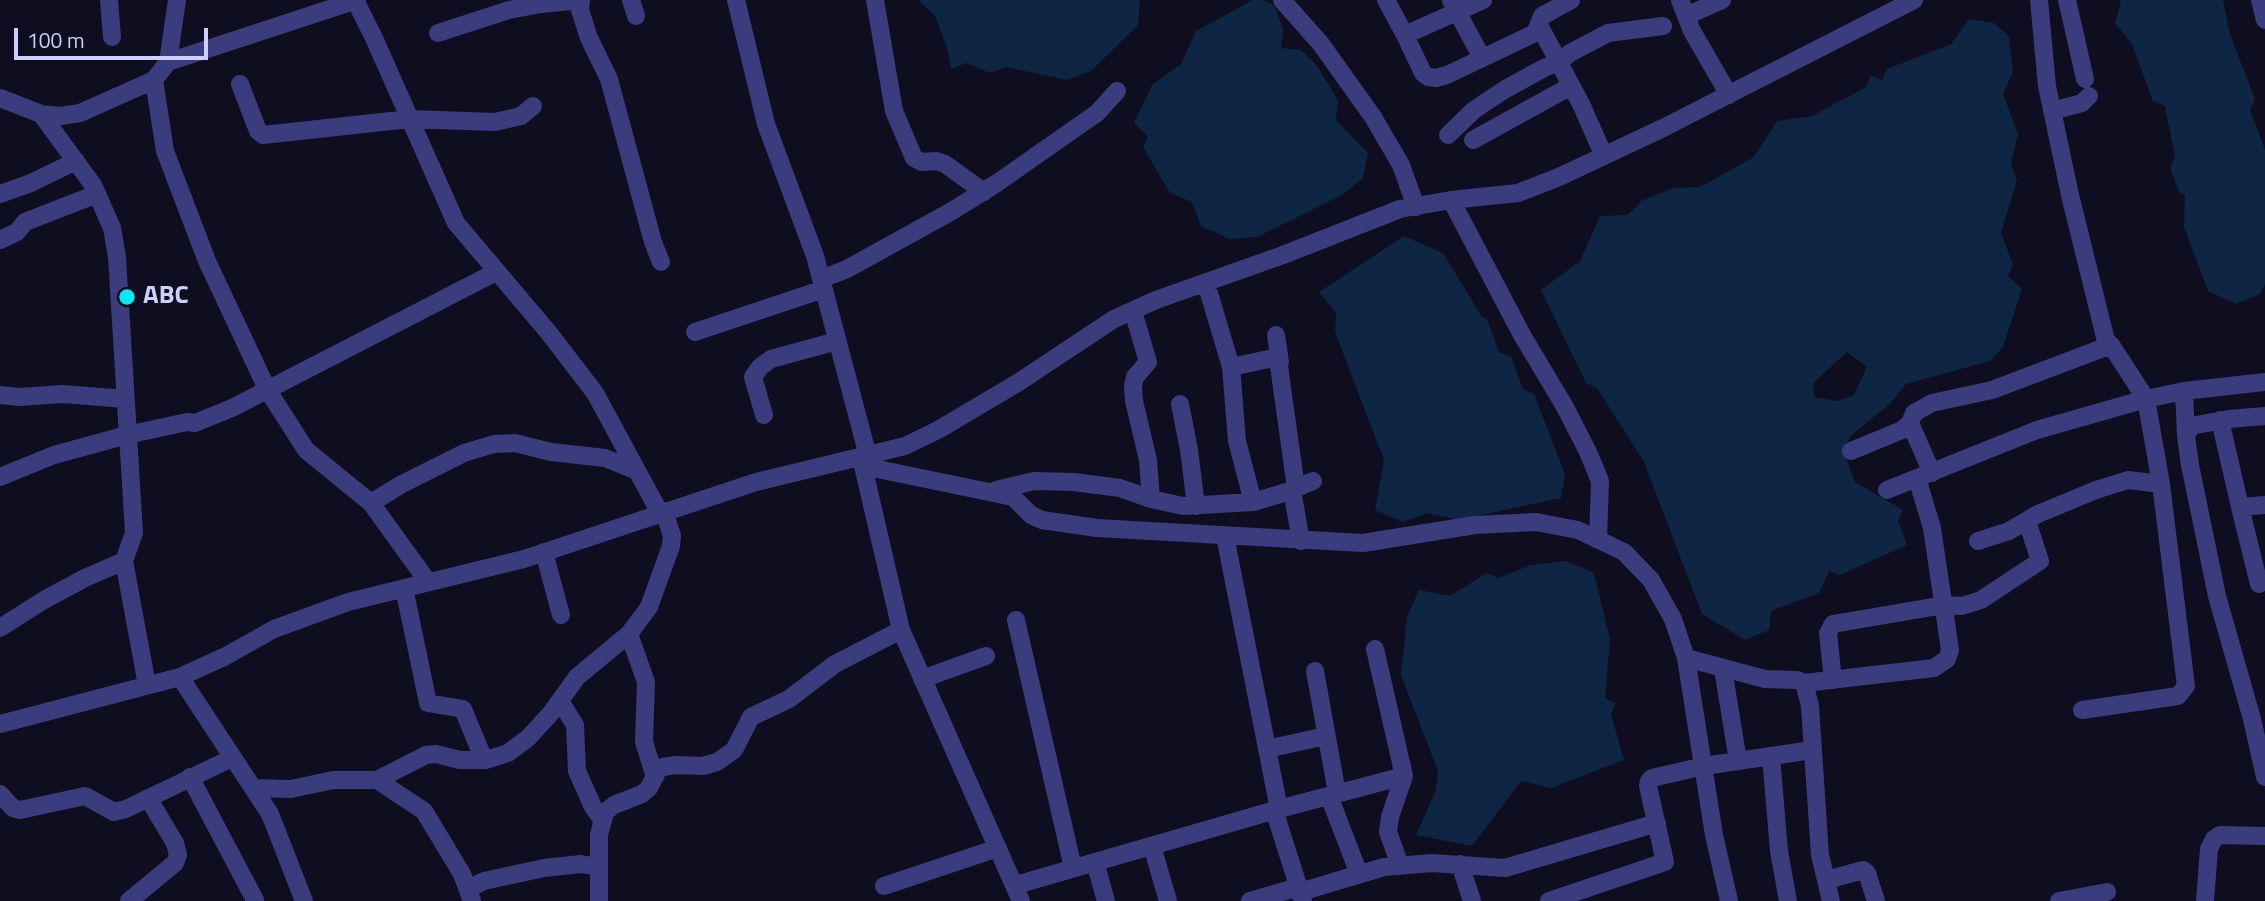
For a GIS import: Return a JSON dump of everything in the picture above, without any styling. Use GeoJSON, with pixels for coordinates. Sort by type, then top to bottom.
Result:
{"type":"FeatureCollection","features":[{"type":"Feature","properties":{"kind":"street"},"geometry":{"type":"LineString","coordinates":[[109,0],[113,37]]}},
{"type":"Feature","properties":{"kind":"street"},"geometry":{"type":"LineString","coordinates":[[0,98],[41,114],[61,116],[80,113],[154,80],[168,62],[177,0]]}},
{"type":"Feature","properties":{"kind":"street"},"geometry":{"type":"LineString","coordinates":[[168,62],[356,0],[456,223],[549,333],[595,393],[662,512],[672,536],[667,562],[649,607],[629,634],[578,677],[528,738],[508,753],[484,760],[460,760],[431,754],[396,768],[377,780],[333,780],[291,789],[254,788]]}},
{"type":"Feature","properties":{"kind":"street"},"geometry":{"type":"LineString","coordinates":[[439,33],[509,10],[581,0],[580,10],[589,38],[609,79],[653,242],[661,262]]}},
{"type":"Feature","properties":{"kind":"street"},"geometry":{"type":"LineString","coordinates":[[736,0],[766,124],[815,256],[866,461],[901,630],[1018,893],[1073,868],[1277,809],[1404,776]]}},
{"type":"Feature","properties":{"kind":"street"},"geometry":{"type":"LineString","coordinates":[[875,0],[894,111],[915,158],[922,162],[945,164],[984,192]]}},
{"type":"Feature","properties":{"kind":"street"},"geometry":{"type":"LineString","coordinates":[[1282,0],[1321,44],[1373,117],[1401,165],[1416,207]]}},
{"type":"Feature","properties":{"kind":"street"},"geometry":{"type":"LineString","coordinates":[[1386,0],[1423,73],[1428,77],[1447,75],[1533,34],[1540,19],[1547,12],[1571,0]]}},
{"type":"Feature","properties":{"kind":"street"},"geometry":{"type":"LineString","coordinates":[[1405,35],[1454,6],[1483,0]]}},
{"type":"Feature","properties":{"kind":"street"},"geometry":{"type":"LineString","coordinates":[[1722,0],[1683,8],[1728,95]]}},
{"type":"Feature","properties":{"kind":"street"},"geometry":{"type":"LineString","coordinates":[[0,724],[180,677],[226,656],[274,629],[310,614],[544,552],[662,512],[822,465],[866,461],[938,430],[1031,375],[1114,319],[1156,300],[1400,209],[1518,193],[1604,156],[1914,0]]}},
{"type":"Feature","properties":{"kind":"street"},"geometry":{"type":"LineString","coordinates":[[2039,0],[2047,86],[2095,301],[2106,341],[2146,399],[2161,484],[2186,686],[2178,696],[2082,710]]}},
{"type":"Feature","properties":{"kind":"street"},"geometry":{"type":"LineString","coordinates":[[2052,111],[2082,103],[2087,87],[2067,0]]}},
{"type":"Feature","properties":{"kind":"street"},"geometry":{"type":"LineString","coordinates":[[2260,0],[2265,20]]}},
{"type":"Feature","properties":{"kind":"street"},"geometry":{"type":"LineString","coordinates":[[1454,6],[1482,58]]}},
{"type":"Feature","properties":{"kind":"street"},"geometry":{"type":"LineString","coordinates":[[1539,25],[1604,156]]}},
{"type":"Feature","properties":{"kind":"street"},"geometry":{"type":"LineString","coordinates":[[1448,135],[1474,110],[1504,90],[1559,62],[1570,53],[1616,30],[1663,26]]}},
{"type":"Feature","properties":{"kind":"street"},"geometry":{"type":"LineString","coordinates":[[154,80],[165,151],[207,261],[267,389],[306,450],[371,503],[428,582]]}},
{"type":"Feature","properties":{"kind":"street"},"geometry":{"type":"LineString","coordinates":[[240,84],[258,131],[263,135],[409,119],[495,122],[521,116],[533,106]]}},
{"type":"Feature","properties":{"kind":"street"},"geometry":{"type":"LineString","coordinates":[[1473,141],[1570,86]]}},
{"type":"Feature","properties":{"kind":"street"},"geometry":{"type":"LineString","coordinates":[[695,332],[822,284],[984,192],[1097,113],[1117,91]]}},
{"type":"Feature","properties":{"kind":"street"},"geometry":{"type":"LineString","coordinates":[[41,114],[97,194],[113,228],[134,533],[124,561],[147,685]]}},
{"type":"Feature","properties":{"kind":"street"},"geometry":{"type":"LineString","coordinates":[[0,194],[31,183],[76,161]]}},
{"type":"Feature","properties":{"kind":"street"},"geometry":{"type":"LineString","coordinates":[[0,240],[18,232],[25,222],[97,194]]}},
{"type":"Feature","properties":{"kind":"street"},"geometry":{"type":"LineString","coordinates":[[1451,200],[1522,335],[1565,407],[1600,481],[1598,540]]}},
{"type":"Feature","properties":{"kind":"street"},"geometry":{"type":"LineString","coordinates":[[0,477],[54,454],[127,435],[187,422],[195,423],[232,408],[496,272]]}},
{"type":"Feature","properties":{"kind":"street"},"geometry":{"type":"LineString","coordinates":[[1206,283],[1231,367],[1237,441],[1253,502]]}},
{"type":"Feature","properties":{"kind":"street"},"geometry":{"type":"LineString","coordinates":[[1133,311],[1148,362],[1135,377],[1133,386],[1148,460],[1151,499]]}},
{"type":"Feature","properties":{"kind":"street"},"geometry":{"type":"LineString","coordinates":[[1276,335],[1300,487],[1301,541]]}},
{"type":"Feature","properties":{"kind":"street"},"geometry":{"type":"LineString","coordinates":[[764,415],[753,377],[760,367],[771,359],[837,341]]}},
{"type":"Feature","properties":{"kind":"street"},"geometry":{"type":"LineString","coordinates":[[1851,451],[1902,430],[1910,423],[1914,413],[1932,404],[1992,390],[2111,345]]}},
{"type":"Feature","properties":{"kind":"street"},"geometry":{"type":"LineString","coordinates":[[1231,367],[1276,357],[1280,362]]}},
{"type":"Feature","properties":{"kind":"street"},"geometry":{"type":"LineString","coordinates":[[1887,490],[2037,430],[2184,391],[2265,382]]}},
{"type":"Feature","properties":{"kind":"street"},"geometry":{"type":"LineString","coordinates":[[2184,391],[2186,436],[2217,596],[2252,719],[2265,777]]}},
{"type":"Feature","properties":{"kind":"street"},"geometry":{"type":"LineString","coordinates":[[0,395],[19,397],[63,394],[125,399]]}},
{"type":"Feature","properties":{"kind":"street"},"geometry":{"type":"LineString","coordinates":[[1180,404],[1196,506]]}},
{"type":"Feature","properties":{"kind":"street"},"geometry":{"type":"LineString","coordinates":[[2186,436],[2191,426],[2265,416]]}},
{"type":"Feature","properties":{"kind":"street"},"geometry":{"type":"LineString","coordinates":[[2220,421],[2259,584]]}},
{"type":"Feature","properties":{"kind":"street"},"geometry":{"type":"LineString","coordinates":[[1686,658],[1765,679],[1797,680],[1804,683],[1939,666],[1947,659],[1950,650],[1923,448],[1910,423]]}},
{"type":"Feature","properties":{"kind":"street"},"geometry":{"type":"LineString","coordinates":[[371,503],[452,458],[494,444],[515,443],[551,452],[605,458],[637,471]]}},
{"type":"Feature","properties":{"kind":"street"},"geometry":{"type":"LineString","coordinates":[[866,461],[1013,497],[1031,514],[1042,520],[1097,528],[1301,541],[1363,542],[1475,525],[1536,522],[1578,530],[1624,552],[1651,580],[1673,619],[1686,658],[1714,835],[1729,901]]}},
{"type":"Feature","properties":{"kind":"street"},"geometry":{"type":"LineString","coordinates":[[1978,541],[2009,531],[2096,490],[2127,480],[2161,484]]}},
{"type":"Feature","properties":{"kind":"street"},"geometry":{"type":"LineString","coordinates":[[989,492],[1034,481],[1074,482],[1120,488],[1151,499],[1196,506],[1253,502],[1300,487]]}},
{"type":"Feature","properties":{"kind":"street"},"geometry":{"type":"LineString","coordinates":[[2240,507],[2265,505]]}},
{"type":"Feature","properties":{"kind":"street"},"geometry":{"type":"LineString","coordinates":[[1833,680],[1828,633],[1833,624],[1944,605],[1962,606],[1981,600],[2038,563],[2040,558],[2027,521]]}},
{"type":"Feature","properties":{"kind":"street"},"geometry":{"type":"LineString","coordinates":[[1225,536],[1277,809],[1301,893]]}},
{"type":"Feature","properties":{"kind":"street"},"geometry":{"type":"LineString","coordinates":[[544,552],[561,615]]}},
{"type":"Feature","properties":{"kind":"street"},"geometry":{"type":"LineString","coordinates":[[0,628],[44,600],[124,561]]}},
{"type":"Feature","properties":{"kind":"street"},"geometry":{"type":"LineString","coordinates":[[404,588],[426,699],[432,705],[463,709],[484,760]]}},
{"type":"Feature","properties":{"kind":"street"},"geometry":{"type":"LineString","coordinates":[[1016,620],[1073,868]]}},
{"type":"Feature","properties":{"kind":"street"},"geometry":{"type":"LineString","coordinates":[[599,901],[599,835],[605,812],[614,805],[642,794],[649,788],[658,770],[663,767],[703,766],[716,762],[734,750],[751,717],[789,699],[835,664],[901,630]]}},
{"type":"Feature","properties":{"kind":"street"},"geometry":{"type":"LineString","coordinates":[[629,634],[646,682],[644,742],[655,777]]}},
{"type":"Feature","properties":{"kind":"street"},"geometry":{"type":"LineString","coordinates":[[1375,649],[1404,776],[1390,817],[1388,832],[1399,866]]}},
{"type":"Feature","properties":{"kind":"street"},"geometry":{"type":"LineString","coordinates":[[922,679],[986,656]]}},
{"type":"Feature","properties":{"kind":"street"},"geometry":{"type":"LineString","coordinates":[[1723,669],[1738,761]]}},
{"type":"Feature","properties":{"kind":"street"},"geometry":{"type":"LineString","coordinates":[[1315,670],[1333,794],[1359,874]]}},
{"type":"Feature","properties":{"kind":"street"},"geometry":{"type":"LineString","coordinates":[[180,677],[270,814],[304,901]]}},
{"type":"Feature","properties":{"kind":"street"},"geometry":{"type":"LineString","coordinates":[[1804,683],[1808,693],[1820,855],[1831,901]]}},
{"type":"Feature","properties":{"kind":"street"},"geometry":{"type":"LineString","coordinates":[[559,701],[575,725],[577,771],[593,807],[603,821]]}},
{"type":"Feature","properties":{"kind":"street"},"geometry":{"type":"LineString","coordinates":[[1267,749],[1326,736]]}},
{"type":"Feature","properties":{"kind":"street"},"geometry":{"type":"LineString","coordinates":[[1549,901],[1664,863],[1666,860],[1649,781],[1652,778],[1704,766],[1812,750]]}},
{"type":"Feature","properties":{"kind":"street"},"geometry":{"type":"LineString","coordinates":[[1771,756],[1779,851],[1788,901]]}},
{"type":"Feature","properties":{"kind":"street"},"geometry":{"type":"LineString","coordinates":[[0,794],[13,808],[20,810],[85,796],[114,812],[126,809],[232,758]]}},
{"type":"Feature","properties":{"kind":"street"},"geometry":{"type":"LineString","coordinates":[[190,778],[255,900]]}},
{"type":"Feature","properties":{"kind":"street"},"geometry":{"type":"LineString","coordinates":[[377,780],[424,811],[462,874],[470,895],[484,881],[544,868],[581,864],[598,867]]}},
{"type":"Feature","properties":{"kind":"street"},"geometry":{"type":"LineString","coordinates":[[129,901],[175,863],[178,855],[175,843],[148,798]]}},
{"type":"Feature","properties":{"kind":"street"},"geometry":{"type":"LineString","coordinates":[[1250,901],[1301,893],[1384,867],[1432,863],[1506,868],[1657,823]]}},
{"type":"Feature","properties":{"kind":"street"},"geometry":{"type":"LineString","coordinates":[[2205,901],[2208,849],[2214,839],[2220,835],[2265,836]]}},
{"type":"Feature","properties":{"kind":"street"},"geometry":{"type":"LineString","coordinates":[[1152,846],[1168,901]]}},
{"type":"Feature","properties":{"kind":"street"},"geometry":{"type":"LineString","coordinates":[[884,886],[998,848]]}},
{"type":"Feature","properties":{"kind":"street"},"geometry":{"type":"LineString","coordinates":[[1095,862],[1106,901]]}},
{"type":"Feature","properties":{"kind":"street"},"geometry":{"type":"LineString","coordinates":[[1460,864],[1472,901]]}},
{"type":"Feature","properties":{"kind":"street"},"geometry":{"type":"LineString","coordinates":[[1827,880],[1863,870],[1869,878],[1876,901]]}},
{"type":"Feature","properties":{"kind":"street"},"geometry":{"type":"LineString","coordinates":[[2064,901],[2107,892]]}},
{"type":"Feature","properties":{"kind":"water"},"geometry":{"type":"Polygon","coordinates":[[[918,0],[1140,0],[1138,25],[1091,71],[1067,80],[1006,67],[990,73],[967,63],[951,69],[947,48],[935,16],[918,0]]]}},
{"type":"Feature","properties":{"kind":"water"},"geometry":{"type":"Polygon","coordinates":[[[1253,0],[1274,5],[1283,29],[1281,48],[1301,50],[1315,63],[1338,100],[1336,120],[1368,153],[1363,178],[1342,195],[1257,237],[1229,239],[1201,226],[1192,202],[1170,193],[1143,147],[1148,136],[1134,123],[1152,85],[1181,64],[1196,31],[1253,0]]]}},
{"type":"Feature","properties":{"kind":"water"},"geometry":{"type":"Polygon","coordinates":[[[2121,0],[2223,0],[2230,34],[2255,99],[2250,110],[2265,150],[2265,284],[2260,294],[2236,304],[2208,291],[2184,227],[2185,195],[2179,192],[2170,168],[2175,157],[2165,106],[2153,101],[2132,44],[2115,23],[2121,0]]]}},
{"type":"Feature","properties":{"kind":"water"},"geometry":{"type":"Polygon","coordinates":[[[1969,19],[1994,23],[2009,36],[2013,72],[2003,94],[2018,134],[2011,164],[2017,180],[2001,233],[2013,265],[2008,276],[2022,289],[2003,347],[1990,361],[1906,384],[1890,404],[1851,435],[1843,450],[1855,482],[1903,510],[1898,521],[1907,545],[1840,575],[1829,571],[1819,593],[1771,611],[1769,630],[1745,640],[1702,614],[1644,462],[1597,388],[1586,383],[1541,290],[1580,261],[1600,216],[1628,215],[1641,201],[1673,188],[1700,187],[1754,157],[1777,121],[1812,116],[1866,87],[1871,75],[1882,80],[1887,69],[1951,44],[1969,19]],[[1847,352],[1813,383],[1814,397],[1838,401],[1854,395],[1867,367],[1847,352]]]}},
{"type":"Feature","properties":{"kind":"water"},"geometry":{"type":"Polygon","coordinates":[[[1404,236],[1443,253],[1482,317],[1487,319],[1499,352],[1511,357],[1523,389],[1534,394],[1565,474],[1561,498],[1458,520],[1427,513],[1403,522],[1375,510],[1384,460],[1335,332],[1336,313],[1319,292],[1404,236]]]}},
{"type":"Feature","properties":{"kind":"water"},"geometry":{"type":"Polygon","coordinates":[[[1566,561],[1594,573],[1610,640],[1605,698],[1616,703],[1611,714],[1624,760],[1551,788],[1521,781],[1472,846],[1416,835],[1436,790],[1438,771],[1401,675],[1407,617],[1419,590],[1450,596],[1487,573],[1498,578],[1531,565],[1566,561]]]}},
{"type":"Feature","properties":{"kind":"place","name":"ABC"},"geometry":{"type":"Point","coordinates":[127,297]}}]}
